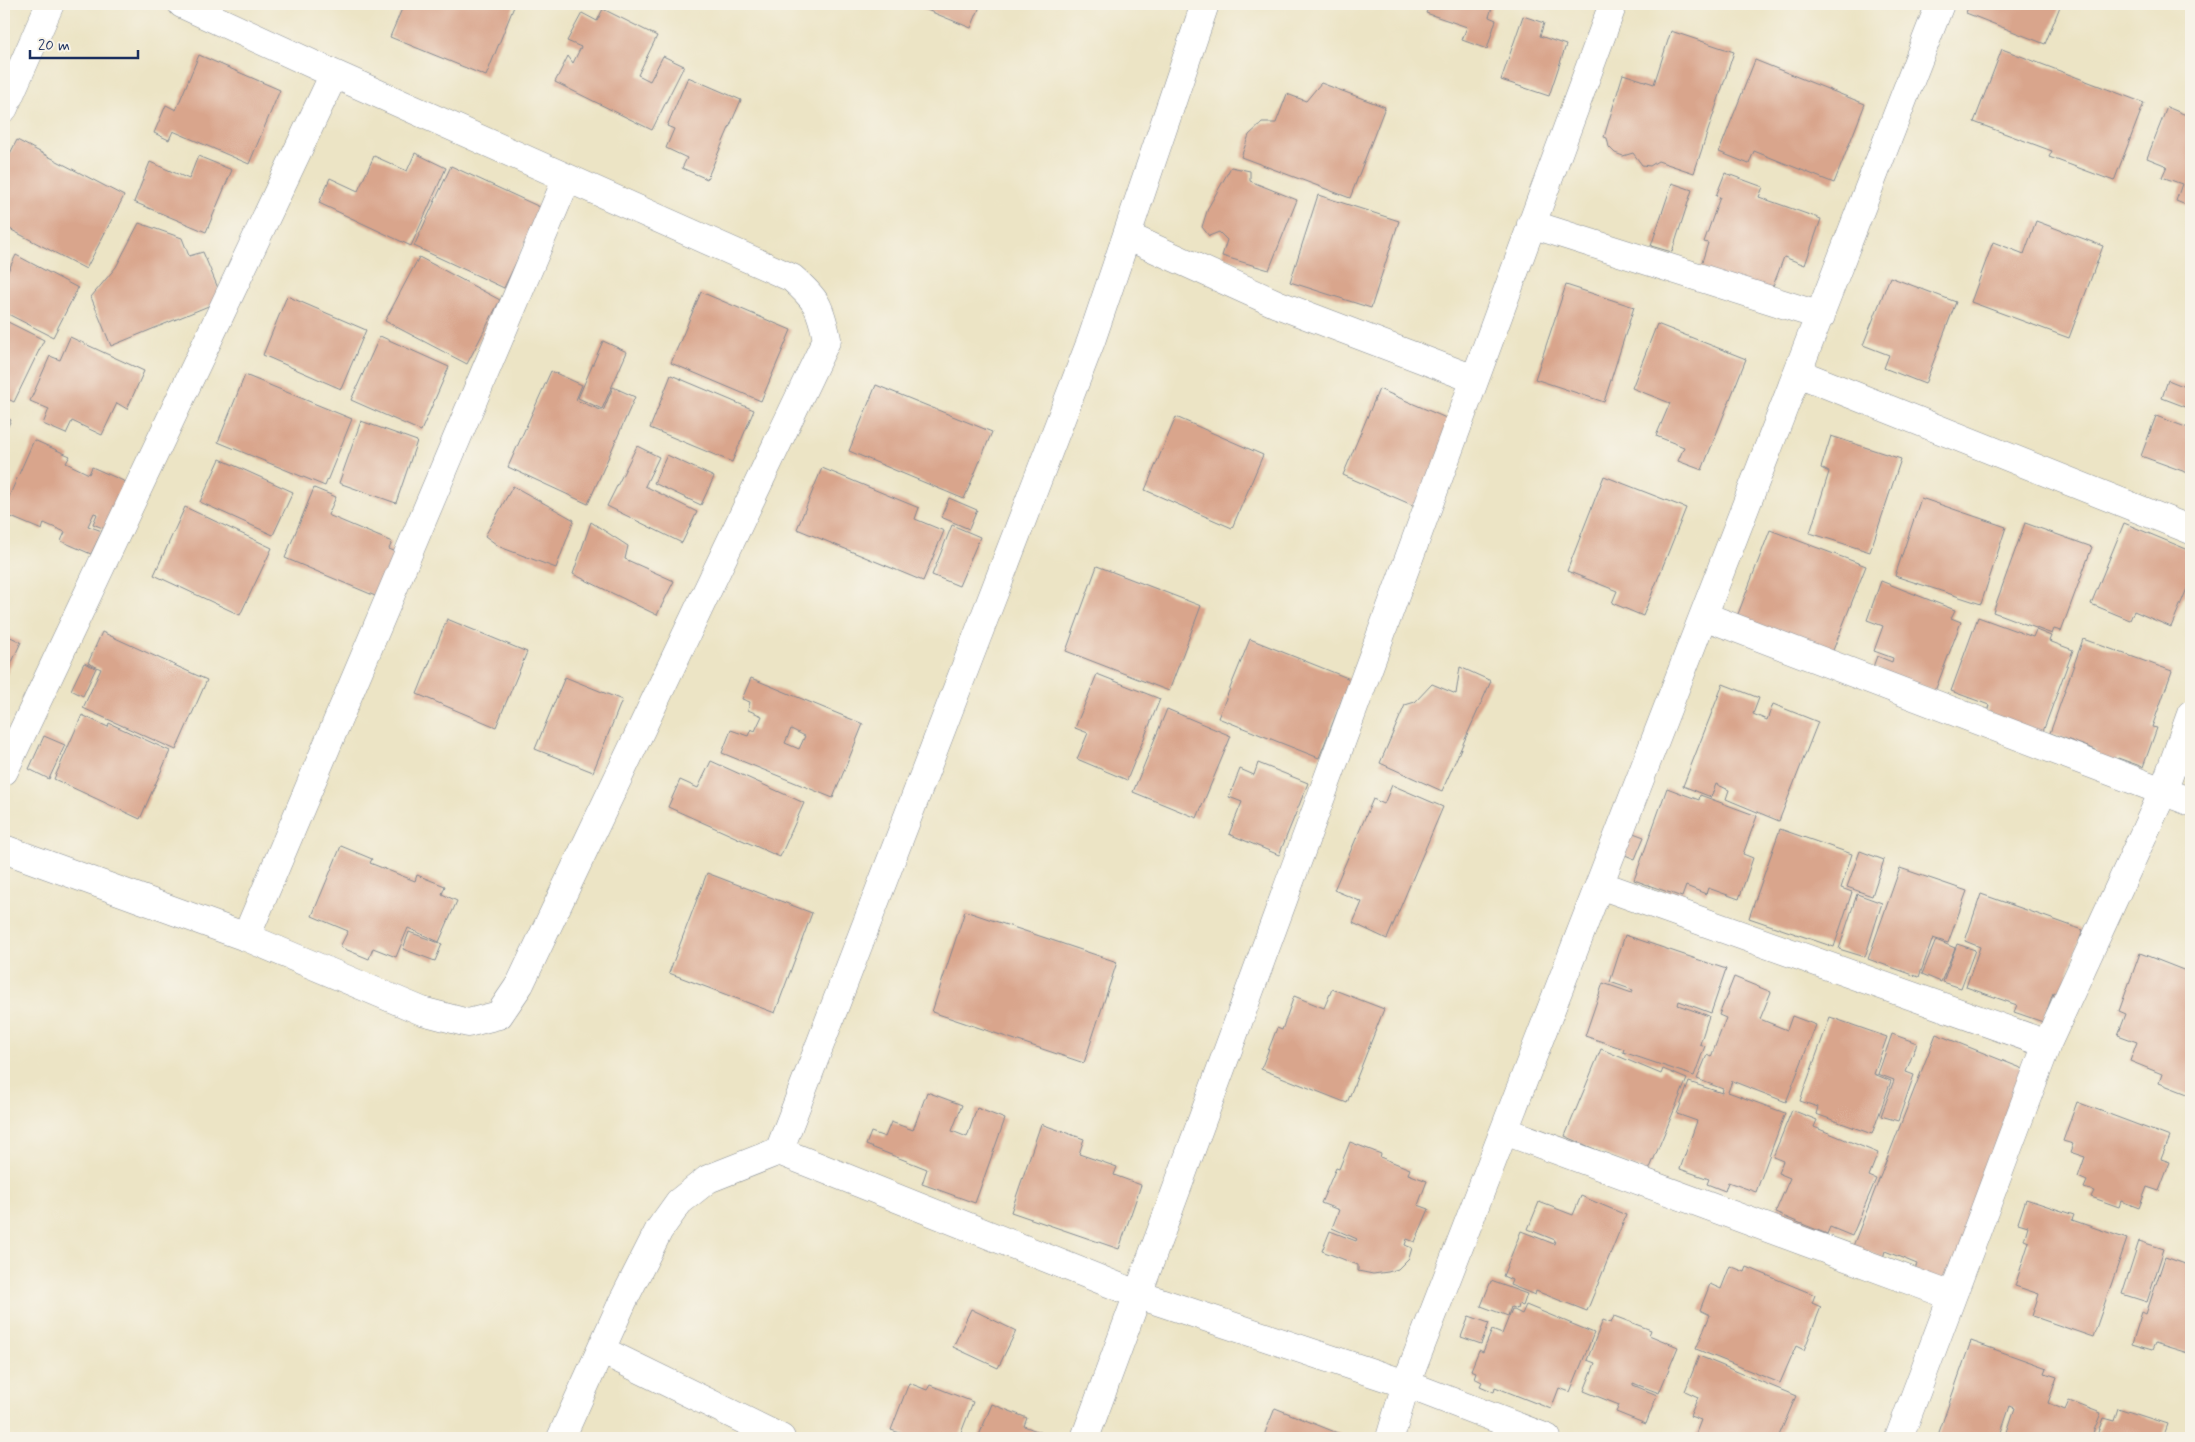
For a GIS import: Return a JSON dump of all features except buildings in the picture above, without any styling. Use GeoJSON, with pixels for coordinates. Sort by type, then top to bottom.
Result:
{"type":"FeatureCollection","features":[{"type":"Feature","properties":{"kind":"street"},"geometry":{"type":"LineString","coordinates":[[4,108],[50,4]]}},
{"type":"Feature","properties":{"kind":"street"},"geometry":{"type":"LineString","coordinates":[[4,849],[246,937],[422,1011],[468,1023],[499,1015],[520,984],[827,339],[821,311],[810,294],[792,278],[334,74],[182,4]]}},
{"type":"Feature","properties":{"kind":"street"},"geometry":{"type":"LineString","coordinates":[[780,1151],[1088,350],[1205,4]]}},
{"type":"Feature","properties":{"kind":"street"},"geometry":{"type":"LineString","coordinates":[[1085,1438],[1613,4]]}},
{"type":"Feature","properties":{"kind":"street"},"geometry":{"type":"LineString","coordinates":[[1390,1438],[1406,1384],[1821,316],[1940,4]]}},
{"type":"Feature","properties":{"kind":"street"},"geometry":{"type":"LineString","coordinates":[[4,771],[334,74]]}},
{"type":"Feature","properties":{"kind":"street"},"geometry":{"type":"LineString","coordinates":[[246,937],[567,178]]}},
{"type":"Feature","properties":{"kind":"street"},"geometry":{"type":"LineString","coordinates":[[1532,224],[1821,316]]}},
{"type":"Feature","properties":{"kind":"street"},"geometry":{"type":"LineString","coordinates":[[1127,236],[1277,304],[1474,379]]}},
{"type":"Feature","properties":{"kind":"street"},"geometry":{"type":"LineString","coordinates":[[1798,374],[2191,530]]}},
{"type":"Feature","properties":{"kind":"street"},"geometry":{"type":"LineString","coordinates":[[1704,616],[2191,802]]}},
{"type":"Feature","properties":{"kind":"street"},"geometry":{"type":"LineString","coordinates":[[1899,1438],[2046,1044],[2163,792],[2191,714]]}},
{"type":"Feature","properties":{"kind":"street"},"geometry":{"type":"LineString","coordinates":[[1600,885],[2046,1044]]}},
{"type":"Feature","properties":{"kind":"street"},"geometry":{"type":"LineString","coordinates":[[1505,1131],[1952,1296]]}},
{"type":"Feature","properties":{"kind":"street"},"geometry":{"type":"LineString","coordinates":[[561,1438],[659,1230],[679,1202],[708,1179],[780,1151],[1139,1295],[1406,1384],[1547,1438]]}},
{"type":"Feature","properties":{"kind":"street"},"geometry":{"type":"LineString","coordinates":[[601,1350],[781,1438]]}}]}
